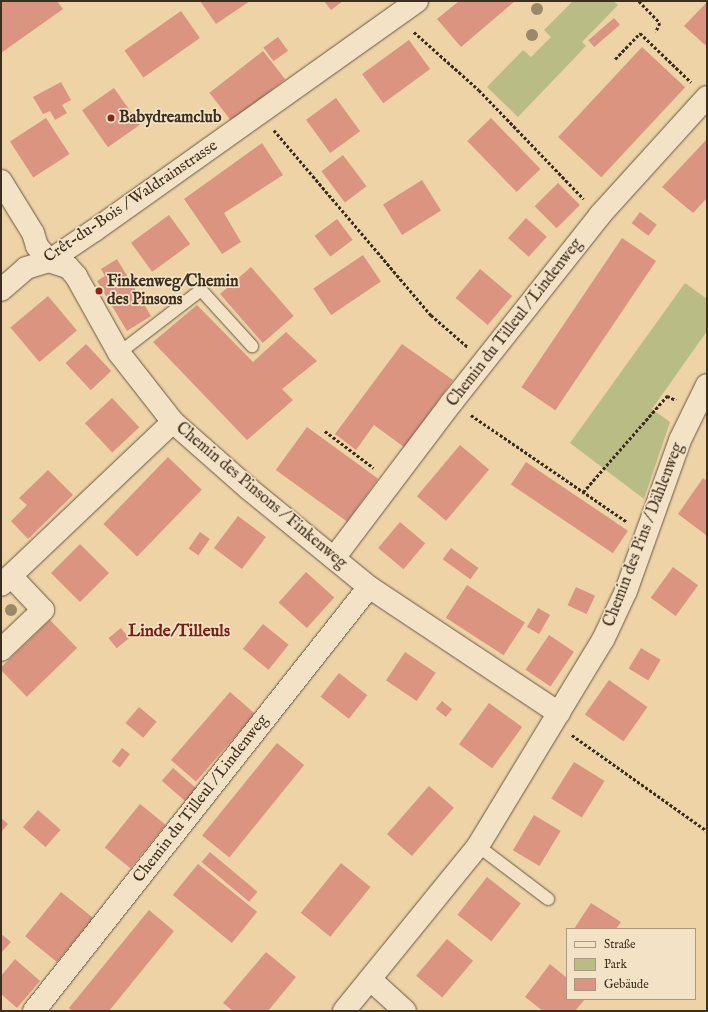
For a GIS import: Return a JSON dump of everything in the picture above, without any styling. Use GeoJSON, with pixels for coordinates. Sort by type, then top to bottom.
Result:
{"type":"FeatureCollection","features":[{"type":"Feature","properties":{"kind":"street","name":"Crêt-du-Bois / Waldrainstrasse"},"geometry":{"type":"LineString","coordinates":[[1,290],[26,268],[49,261],[397,17],[417,1]]}},
{"type":"Feature","properties":{"kind":"street","name":"Chemin du Tilleul / Lindenweg"},"geometry":{"type":"LineString","coordinates":[[334,558],[452,402],[600,215],[701,92]]}},
{"type":"Feature","properties":{"kind":"street"},"geometry":{"type":"LineString","coordinates":[[1,181],[33,233],[37,246],[49,261]]}},
{"type":"Feature","properties":{"kind":"street","name":"Chemin des Pinsons / Finkenweg"},"geometry":{"type":"LineString","coordinates":[[49,261],[68,268],[76,276],[119,353],[173,422],[249,489],[368,587],[556,717]]}},
{"type":"Feature","properties":{"kind":"street","name":"Chemin des Pins / Dählenweg"},"geometry":{"type":"LineString","coordinates":[[344,1011],[371,980],[478,846],[603,640],[626,591],[680,440],[707,385]]}},
{"type":"Feature","properties":{"kind":"street"},"geometry":{"type":"LineString","coordinates":[[1,650],[43,610],[6,581],[173,422]]}},
{"type":"Feature","properties":{"kind":"street","name":"Chemin du Tilleul / Lindenweg"},"geometry":{"type":"LineString","coordinates":[[34,1011],[368,587]]}},
{"type":"Feature","properties":{"kind":"street"},"geometry":{"type":"LineString","coordinates":[[371,980],[405,1011]]}},
{"type":"Feature","properties":{"kind":"lane"},"geometry":{"type":"LineString","coordinates":[[119,353],[201,290],[252,346]]}},
{"type":"Feature","properties":{"kind":"lane"},"geometry":{"type":"LineString","coordinates":[[478,846],[548,899]]}},
{"type":"Feature","properties":{"kind":"path"},"geometry":{"type":"LineString","coordinates":[[639,1],[660,23],[656,32]]}},
{"type":"Feature","properties":{"kind":"path"},"geometry":{"type":"LineString","coordinates":[[397,17],[479,90],[600,215]]}},
{"type":"Feature","properties":{"kind":"path"},"geometry":{"type":"LineString","coordinates":[[616,59],[640,33],[701,92]]}},
{"type":"Feature","properties":{"kind":"path"},"geometry":{"type":"LineString","coordinates":[[260,113],[431,315],[485,361]]}},
{"type":"Feature","properties":{"kind":"path"},"geometry":{"type":"LineString","coordinates":[[583,492],[667,396],[676,400]]}},
{"type":"Feature","properties":{"kind":"path"},"geometry":{"type":"LineString","coordinates":[[452,402],[646,535]]}},
{"type":"Feature","properties":{"kind":"path"},"geometry":{"type":"LineString","coordinates":[[324,431],[378,471]]}},
{"type":"Feature","properties":{"kind":"path"},"geometry":{"type":"LineString","coordinates":[[556,717],[707,831]]}},
{"type":"Feature","properties":{"kind":"green space"},"geometry":{"type":"Polygon","coordinates":[[[573,1],[613,1],[618,5],[582,42],[586,46],[518,117],[487,87],[523,50],[531,57],[551,37],[544,30],[573,1]]]}},
{"type":"Feature","properties":{"kind":"green space"},"geometry":{"type":"Polygon","coordinates":[[[685,283],[707,299],[707,331],[652,409],[670,422],[644,499],[570,443],[685,283]]]}},
{"type":"Feature","properties":{"kind":"building"},"geometry":{"type":"Polygon","coordinates":[[[1,1],[57,1],[63,9],[1,53],[1,1]]]}},
{"type":"Feature","properties":{"kind":"building"},"geometry":{"type":"Polygon","coordinates":[[[200,1],[250,1],[216,24],[200,1]]]}},
{"type":"Feature","properties":{"kind":"building"},"geometry":{"type":"Polygon","coordinates":[[[324,1],[343,1],[331,10],[324,1]]]}},
{"type":"Feature","properties":{"kind":"building"},"geometry":{"type":"Polygon","coordinates":[[[459,1],[515,1],[461,47],[437,19],[459,1]]]}},
{"type":"Feature","properties":{"kind":"building"},"geometry":{"type":"Polygon","coordinates":[[[707,2],[707,43],[705,45],[684,26],[707,2]]]}},
{"type":"Feature","properties":{"kind":"building"},"geometry":{"type":"Polygon","coordinates":[[[181,11],[200,38],[143,78],[124,51],[181,11]]]}},
{"type":"Feature","properties":{"kind":"building"},"geometry":{"type":"Polygon","coordinates":[[[614,18],[620,25],[594,47],[588,40],[614,18]]]}},
{"type":"Feature","properties":{"kind":"building"},"geometry":{"type":"Polygon","coordinates":[[[278,37],[288,51],[273,61],[263,48],[278,37]]]}},
{"type":"Feature","properties":{"kind":"building"},"geometry":{"type":"Polygon","coordinates":[[[409,40],[430,69],[383,103],[362,74],[409,40]]]}},
{"type":"Feature","properties":{"kind":"building"},"geometry":{"type":"Polygon","coordinates":[[[642,47],[685,87],[601,177],[558,137],[642,47]]]}},
{"type":"Feature","properties":{"kind":"building"},"geometry":{"type":"Polygon","coordinates":[[[263,51],[285,79],[232,121],[209,93],[263,51]]]}},
{"type":"Feature","properties":{"kind":"building"},"geometry":{"type":"Polygon","coordinates":[[[61,82],[71,100],[62,105],[67,113],[55,120],[50,111],[43,114],[33,97],[61,82]]]}},
{"type":"Feature","properties":{"kind":"building","name":"Babydreamclub"},"geometry":{"type":"Polygon","coordinates":[[[114,88],[140,125],[108,147],[82,110],[114,88]]]}},
{"type":"Feature","properties":{"kind":"building"},"geometry":{"type":"Polygon","coordinates":[[[336,98],[360,131],[330,153],[306,120],[336,98]]]}},
{"type":"Feature","properties":{"kind":"building"},"geometry":{"type":"Polygon","coordinates":[[[46,118],[69,154],[33,177],[10,141],[46,118]]]}},
{"type":"Feature","properties":{"kind":"building"},"geometry":{"type":"Polygon","coordinates":[[[491,118],[540,169],[517,192],[467,141],[491,118]]]}},
{"type":"Feature","properties":{"kind":"building"},"geometry":{"type":"Polygon","coordinates":[[[707,139],[707,198],[693,213],[662,187],[707,139]]]}},
{"type":"Feature","properties":{"kind":"building"},"geometry":{"type":"Polygon","coordinates":[[[262,143],[283,175],[224,213],[241,242],[222,254],[184,199],[262,143]]]}},
{"type":"Feature","properties":{"kind":"building"},"geometry":{"type":"Polygon","coordinates":[[[343,155],[366,186],[345,202],[321,171],[343,155]]]}},
{"type":"Feature","properties":{"kind":"building"},"geometry":{"type":"Polygon","coordinates":[[[422,180],[441,211],[402,235],[383,204],[422,180]]]}},
{"type":"Feature","properties":{"kind":"building"},"geometry":{"type":"Polygon","coordinates":[[[558,183],[580,205],[557,228],[535,206],[558,183]]]}},
{"type":"Feature","properties":{"kind":"building"},"geometry":{"type":"Polygon","coordinates":[[[640,212],[657,225],[648,236],[632,223],[640,212]]]}},
{"type":"Feature","properties":{"kind":"building"},"geometry":{"type":"Polygon","coordinates":[[[169,215],[190,244],[152,272],[131,243],[169,215]]]}},
{"type":"Feature","properties":{"kind":"building"},"geometry":{"type":"Polygon","coordinates":[[[526,218],[547,237],[529,257],[508,238],[526,218]]]}},
{"type":"Feature","properties":{"kind":"building"},"geometry":{"type":"Polygon","coordinates":[[[337,219],[353,240],[330,257],[315,236],[337,219]]]}},
{"type":"Feature","properties":{"kind":"building"},"geometry":{"type":"Polygon","coordinates":[[[622,238],[656,261],[555,410],[521,387],[622,238]]]}},
{"type":"Feature","properties":{"kind":"building"},"geometry":{"type":"Polygon","coordinates":[[[363,255],[381,282],[331,315],[313,289],[363,255]]]}},
{"type":"Feature","properties":{"kind":"building"},"geometry":{"type":"Polygon","coordinates":[[[117,259],[151,316],[127,331],[97,281],[105,276],[101,269],[117,259]]]}},
{"type":"Feature","properties":{"kind":"building"},"geometry":{"type":"Polygon","coordinates":[[[251,267],[294,316],[263,343],[220,294],[251,267]]]}},
{"type":"Feature","properties":{"kind":"building"},"geometry":{"type":"Polygon","coordinates":[[[480,269],[512,296],[488,325],[456,298],[480,269]]]}},
{"type":"Feature","properties":{"kind":"building"},"geometry":{"type":"Polygon","coordinates":[[[48,296],[77,330],[39,362],[10,327],[48,296]]]}},
{"type":"Feature","properties":{"kind":"building"},"geometry":{"type":"Polygon","coordinates":[[[197,305],[253,362],[286,332],[317,361],[282,389],[293,400],[247,440],[153,342],[197,305]]]}},
{"type":"Feature","properties":{"kind":"building"},"geometry":{"type":"Polygon","coordinates":[[[86,344],[111,371],[91,390],[66,363],[86,344]]]}},
{"type":"Feature","properties":{"kind":"building"},"geometry":{"type":"Polygon","coordinates":[[[402,344],[453,380],[404,447],[374,425],[356,450],[335,434],[402,344]]]}},
{"type":"Feature","properties":{"kind":"building"},"geometry":{"type":"Polygon","coordinates":[[[112,398],[139,427],[112,452],[85,423],[112,398]]]}},
{"type":"Feature","properties":{"kind":"building"},"geometry":{"type":"Polygon","coordinates":[[[307,427],[378,479],[347,522],[276,470],[307,427]]]}},
{"type":"Feature","properties":{"kind":"building"},"geometry":{"type":"Polygon","coordinates":[[[460,445],[489,469],[446,521],[417,496],[460,445]]]}},
{"type":"Feature","properties":{"kind":"building"},"geometry":{"type":"Polygon","coordinates":[[[168,457],[202,490],[137,557],[103,524],[168,457]]]}},
{"type":"Feature","properties":{"kind":"building"},"geometry":{"type":"Polygon","coordinates":[[[526,462],[628,531],[613,553],[511,484],[526,462]]]}},
{"type":"Feature","properties":{"kind":"building"},"geometry":{"type":"Polygon","coordinates":[[[48,470],[73,495],[28,539],[11,521],[27,505],[19,498],[48,470]]]}},
{"type":"Feature","properties":{"kind":"building"},"geometry":{"type":"Polygon","coordinates":[[[703,478],[707,481],[706,535],[678,514],[703,478]]]}},
{"type":"Feature","properties":{"kind":"building"},"geometry":{"type":"Polygon","coordinates":[[[238,516],[266,537],[242,569],[214,548],[238,516]]]}},
{"type":"Feature","properties":{"kind":"building"},"geometry":{"type":"Polygon","coordinates":[[[400,522],[425,543],[403,569],[378,548],[400,522]]]}},
{"type":"Feature","properties":{"kind":"building"},"geometry":{"type":"Polygon","coordinates":[[[200,532],[210,539],[198,555],[189,548],[200,532]]]}},
{"type":"Feature","properties":{"kind":"building"},"geometry":{"type":"Polygon","coordinates":[[[80,544],[109,573],[80,602],[51,573],[80,544]]]}},
{"type":"Feature","properties":{"kind":"building"},"geometry":{"type":"Polygon","coordinates":[[[451,548],[479,568],[470,579],[443,559],[451,548]]]}},
{"type":"Feature","properties":{"kind":"building"},"geometry":{"type":"Polygon","coordinates":[[[673,567],[698,585],[676,616],[651,598],[673,567]]]}},
{"type":"Feature","properties":{"kind":"building"},"geometry":{"type":"Polygon","coordinates":[[[306,572],[334,597],[307,628],[279,602],[306,572]]]}},
{"type":"Feature","properties":{"kind":"building"},"geometry":{"type":"Polygon","coordinates":[[[467,585],[525,623],[504,655],[446,618],[467,585]]]}},
{"type":"Feature","properties":{"kind":"building"},"geometry":{"type":"Polygon","coordinates":[[[576,587],[595,596],[587,614],[568,605],[576,587]]]}},
{"type":"Feature","properties":{"kind":"building"},"geometry":{"type":"Polygon","coordinates":[[[538,608],[550,615],[539,634],[527,627],[538,608]]]}},
{"type":"Feature","properties":{"kind":"building"},"geometry":{"type":"Polygon","coordinates":[[[50,620],[77,648],[27,697],[1,670],[1,667],[50,620]]]}},
{"type":"Feature","properties":{"kind":"building"},"geometry":{"type":"Polygon","coordinates":[[[263,624],[289,645],[269,670],[243,649],[263,624]]]}},
{"type":"Feature","properties":{"kind":"building"},"geometry":{"type":"Polygon","coordinates":[[[121,628],[129,638],[117,648],[109,638],[121,628]]]}},
{"type":"Feature","properties":{"kind":"building"},"geometry":{"type":"Polygon","coordinates":[[[549,635],[574,652],[550,687],[526,670],[549,635]]]}},
{"type":"Feature","properties":{"kind":"building"},"geometry":{"type":"Polygon","coordinates":[[[641,648],[661,660],[648,680],[629,669],[641,648]]]}},
{"type":"Feature","properties":{"kind":"building"},"geometry":{"type":"Polygon","coordinates":[[[405,652],[436,673],[417,701],[386,680],[405,652]]]}},
{"type":"Feature","properties":{"kind":"building"},"geometry":{"type":"Polygon","coordinates":[[[339,673],[367,695],[349,719],[321,697],[339,673]]]}},
{"type":"Feature","properties":{"kind":"building"},"geometry":{"type":"Polygon","coordinates":[[[609,680],[648,707],[623,741],[585,714],[609,680]]]}},
{"type":"Feature","properties":{"kind":"building"},"geometry":{"type":"Polygon","coordinates":[[[230,692],[255,714],[196,782],[171,760],[230,692]]]}},
{"type":"Feature","properties":{"kind":"building"},"geometry":{"type":"Polygon","coordinates":[[[442,701],[452,709],[446,717],[436,709],[442,701]]]}},
{"type":"Feature","properties":{"kind":"building"},"geometry":{"type":"Polygon","coordinates":[[[489,703],[522,727],[492,768],[459,744],[489,703]]]}},
{"type":"Feature","properties":{"kind":"building"},"geometry":{"type":"Polygon","coordinates":[[[139,707],[157,722],[143,738],[126,723],[139,707]]]}},
{"type":"Feature","properties":{"kind":"building"},"geometry":{"type":"Polygon","coordinates":[[[277,743],[304,765],[229,858],[202,835],[277,743]]]}},
{"type":"Feature","properties":{"kind":"building"},"geometry":{"type":"Polygon","coordinates":[[[122,748],[130,754],[120,768],[112,762],[122,748]]]}},
{"type":"Feature","properties":{"kind":"building"},"geometry":{"type":"Polygon","coordinates":[[[574,762],[605,781],[582,818],[551,798],[574,762]]]}},
{"type":"Feature","properties":{"kind":"building"},"geometry":{"type":"Polygon","coordinates":[[[173,768],[198,790],[187,802],[162,781],[173,768]]]}},
{"type":"Feature","properties":{"kind":"building"},"geometry":{"type":"Polygon","coordinates":[[[429,786],[454,808],[412,856],[387,834],[429,786]]]}},
{"type":"Feature","properties":{"kind":"building"},"geometry":{"type":"Polygon","coordinates":[[[140,804],[166,825],[130,868],[105,848],[140,804]]]}},
{"type":"Feature","properties":{"kind":"building"},"geometry":{"type":"Polygon","coordinates":[[[38,810],[61,830],[46,847],[23,827],[38,810]]]}},
{"type":"Feature","properties":{"kind":"building"},"geometry":{"type":"Polygon","coordinates":[[[534,815],[561,831],[539,866],[513,850],[534,815]]]}},
{"type":"Feature","properties":{"kind":"building"},"geometry":{"type":"Polygon","coordinates":[[[1,818],[8,824],[1,832],[1,818]]]}},
{"type":"Feature","properties":{"kind":"building"},"geometry":{"type":"Polygon","coordinates":[[[210,852],[257,892],[249,902],[202,862],[210,852]]]}},
{"type":"Feature","properties":{"kind":"building"},"geometry":{"type":"Polygon","coordinates":[[[341,863],[371,887],[330,937],[301,913],[341,863]]]}},
{"type":"Feature","properties":{"kind":"building"},"geometry":{"type":"Polygon","coordinates":[[[198,864],[257,912],[232,943],[173,895],[198,864]]]}},
{"type":"Feature","properties":{"kind":"building"},"geometry":{"type":"Polygon","coordinates":[[[487,877],[521,903],[491,941],[457,915],[487,877]]]}},
{"type":"Feature","properties":{"kind":"building"},"geometry":{"type":"Polygon","coordinates":[[[61,892],[93,918],[57,962],[25,936],[61,892]]]}},
{"type":"Feature","properties":{"kind":"building"},"geometry":{"type":"Polygon","coordinates":[[[591,903],[621,922],[617,928],[575,928],[591,903]]]}},
{"type":"Feature","properties":{"kind":"building"},"geometry":{"type":"Polygon","coordinates":[[[149,910],[174,931],[109,1011],[72,1011],[69,1008],[149,910]]]}},
{"type":"Feature","properties":{"kind":"building"},"geometry":{"type":"Polygon","coordinates":[[[1,934],[11,942],[1,953],[1,934]]]}},
{"type":"Feature","properties":{"kind":"building"},"geometry":{"type":"Polygon","coordinates":[[[447,939],[473,961],[442,998],[416,976],[447,939]]]}},
{"type":"Feature","properties":{"kind":"building"},"geometry":{"type":"Polygon","coordinates":[[[266,952],[296,977],[268,1011],[233,1011],[223,1003],[266,952]]]}},
{"type":"Feature","properties":{"kind":"building"},"geometry":{"type":"Polygon","coordinates":[[[15,959],[40,981],[17,1008],[1,994],[1,976],[15,959]]]}},
{"type":"Feature","properties":{"kind":"building"},"geometry":{"type":"Polygon","coordinates":[[[550,964],[566,977],[566,1000],[584,1000],[575,1011],[543,1011],[525,997],[550,964]]]}},
{"type":"Feature","properties":{"kind":"place","name":"Babydreamclub"},"geometry":{"type":"Point","coordinates":[111,118]}},
{"type":"Feature","properties":{"kind":"place","name":"Finkenweg/Chemin des Pinsons"},"geometry":{"type":"Point","coordinates":[99,291]}},
{"type":"Feature","properties":{"kind":"district","name":"Linde/Tilleuls"},"geometry":{"type":"Point","coordinates":[179,632]}}]}
